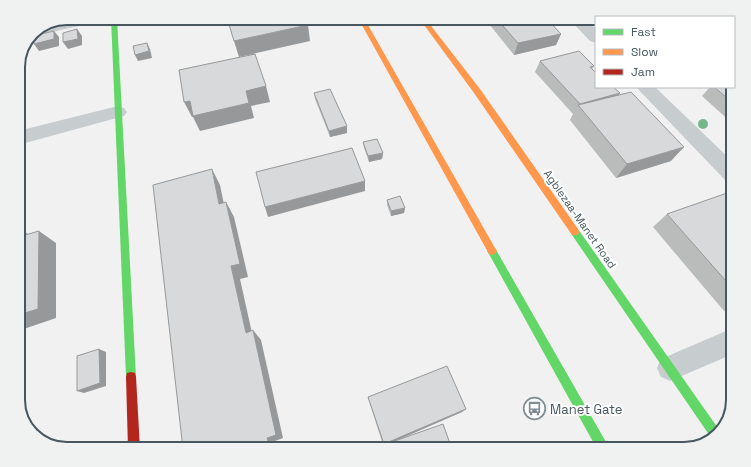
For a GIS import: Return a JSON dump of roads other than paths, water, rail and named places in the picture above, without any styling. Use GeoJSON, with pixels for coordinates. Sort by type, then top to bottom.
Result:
{"type":"FeatureCollection","features":[{"type":"Feature","properties":{"kind":"main road"},"geometry":{"type":"LineString","coordinates":[[114,25],[134,442]]}},
{"type":"Feature","properties":{"kind":"main road"},"geometry":{"type":"LineString","coordinates":[[365,25],[600,442]]}},
{"type":"Feature","properties":{"kind":"main road","name":"Agblezaa-Manet Road"},"geometry":{"type":"LineString","coordinates":[[427,25],[477,90],[713,431]]}},
{"type":"Feature","properties":{"kind":"street"},"geometry":{"type":"LineString","coordinates":[[583,25],[595,37]]}},
{"type":"Feature","properties":{"kind":"street"},"geometry":{"type":"LineString","coordinates":[[646,88],[726,168]]}},
{"type":"Feature","properties":{"kind":"street"},"geometry":{"type":"LineString","coordinates":[[25,136],[118,112]]}},
{"type":"Feature","properties":{"kind":"street"},"geometry":{"type":"LineString","coordinates":[[670,368],[726,344]]}},
{"type":"Feature","properties":{"kind":"place","name":"Manet Gate"},"geometry":{"type":"Point","coordinates":[535,409]}}]}
